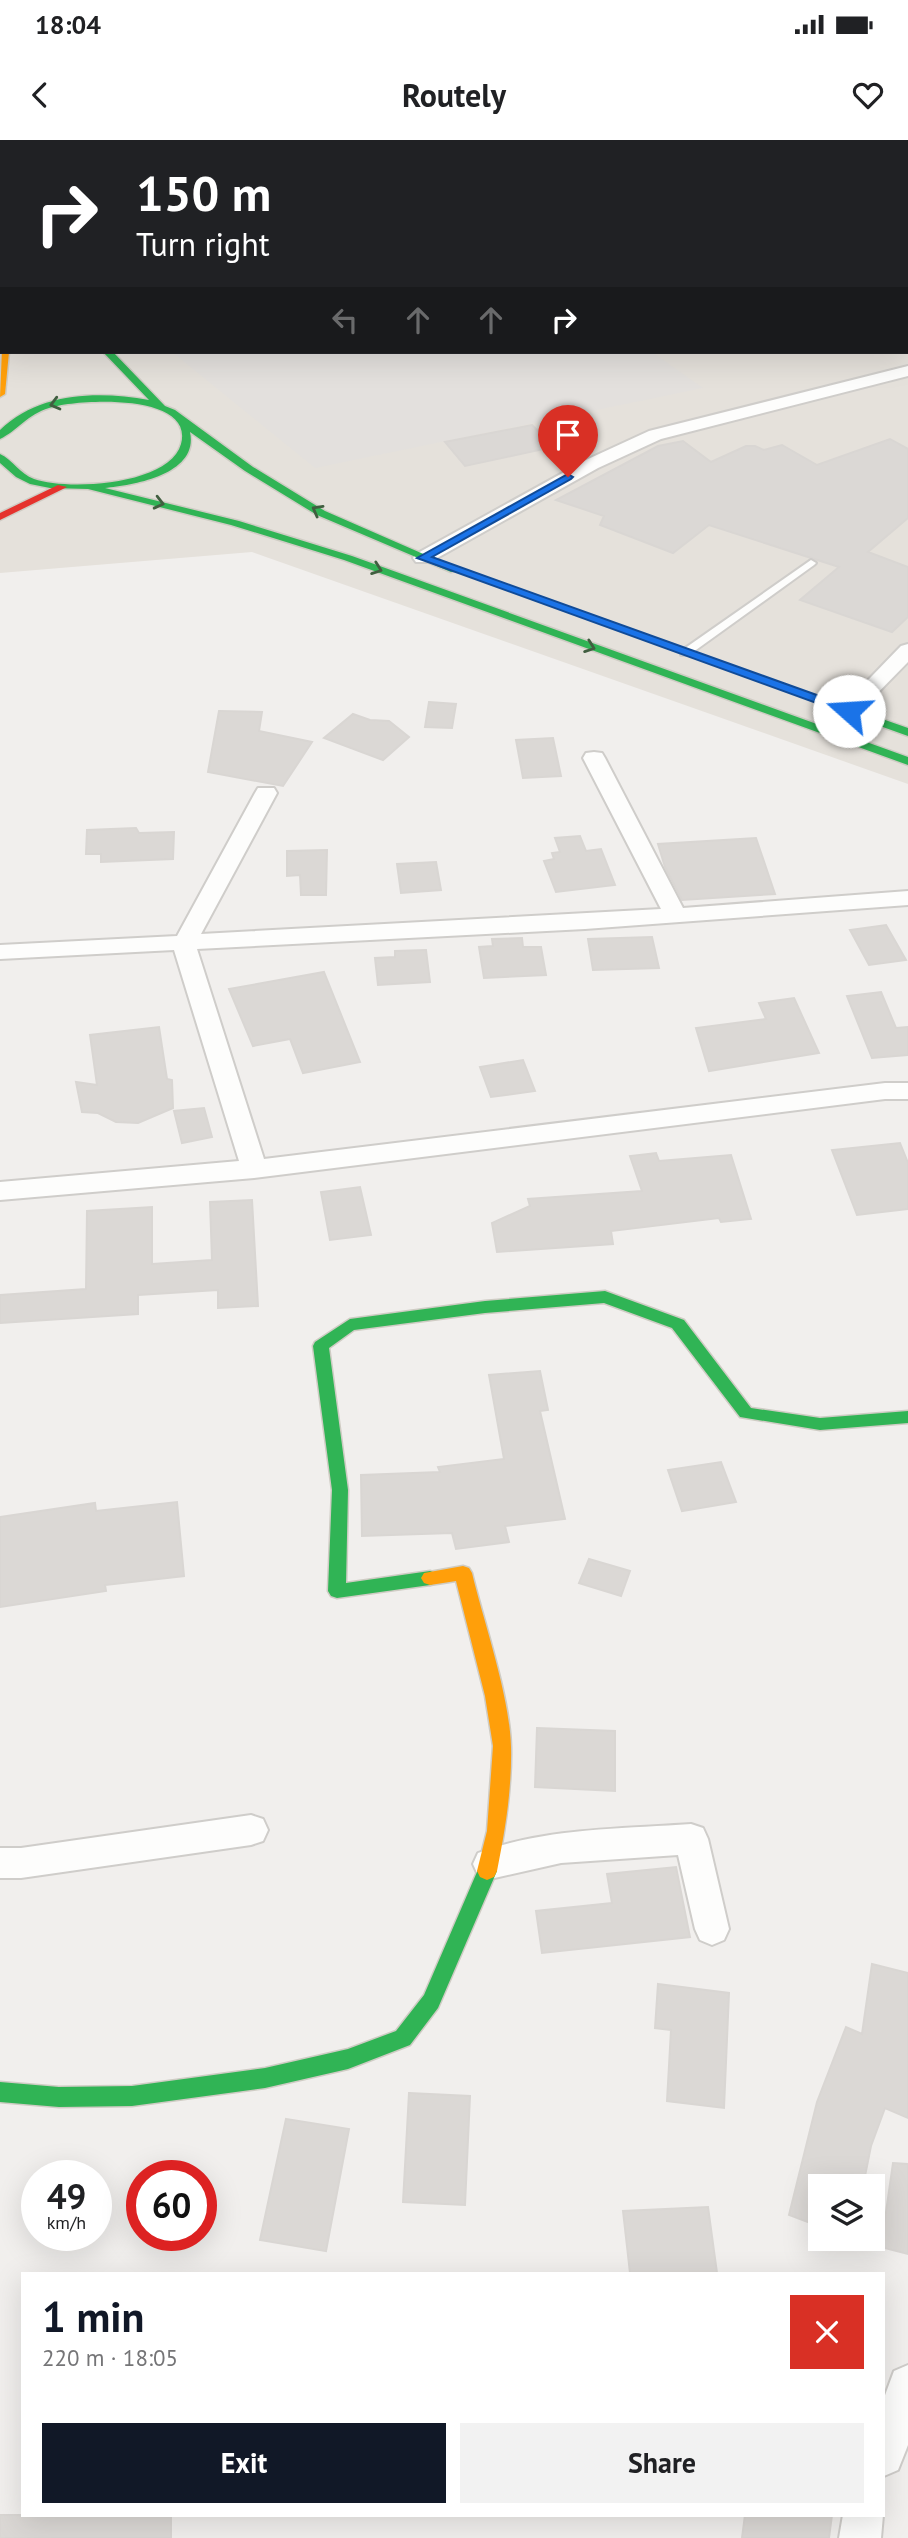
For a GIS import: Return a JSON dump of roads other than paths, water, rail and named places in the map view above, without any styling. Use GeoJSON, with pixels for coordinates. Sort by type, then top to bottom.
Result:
{"type":"FeatureCollection","features":[{"type":"Feature","properties":{"kind":"main road"},"geometry":{"type":"LineString","coordinates":[[0,394],[4,354]]}},
{"type":"Feature","properties":{"kind":"main road"},"geometry":{"type":"LineString","coordinates":[[110,354],[162,408],[249,469],[321,513],[470,576]]}},
{"type":"Feature","properties":{"kind":"main road"},"geometry":{"type":"LineString","coordinates":[[0,436],[24,414],[68,400],[119,398],[162,408]]}},
{"type":"Feature","properties":{"kind":"main road"},"geometry":{"type":"LineString","coordinates":[[92,488],[142,479],[173,464],[186,450],[188,435],[181,421]]}},
{"type":"Feature","properties":{"kind":"main road"},"geometry":{"type":"LineString","coordinates":[[0,457],[14,473],[36,482],[62,487],[92,488],[235,523],[348,558],[908,761]]}},
{"type":"Feature","properties":{"kind":"main road"},"geometry":{"type":"LineString","coordinates":[[0,517],[62,487]]}},
{"type":"Feature","properties":{"kind":"main road"},"geometry":{"type":"LineString","coordinates":[[811,698],[908,732]]}},
{"type":"Feature","properties":{"kind":"main road"},"geometry":{"type":"LineString","coordinates":[[0,2092],[59,2097],[145,2094],[265,2078],[348,2059],[403,2038],[431,2001],[491,1864],[502,1746],[494,1696],[463,1573],[337,1591],[340,1490],[321,1346],[350,1325],[485,1307],[605,1297],[678,1324],[746,1413],[820,1424],[908,1417]]}},
{"type":"Feature","properties":{"kind":"street"},"geometry":{"type":"LineString","coordinates":[[423,558],[592,464],[654,435],[908,371]]}},
{"type":"Feature","properties":{"kind":"street"},"geometry":{"type":"LineString","coordinates":[[849,711],[908,650]]}},
{"type":"Feature","properties":{"kind":"street"},"geometry":{"type":"LineString","coordinates":[[594,758],[676,916]]}},
{"type":"Feature","properties":{"kind":"street"},"geometry":{"type":"LineString","coordinates":[[254,1169],[184,944],[266,793]]}},
{"type":"Feature","properties":{"kind":"street"},"geometry":{"type":"LineString","coordinates":[[0,952],[906,903]]}},
{"type":"Feature","properties":{"kind":"street"},"geometry":{"type":"LineString","coordinates":[[0,1191],[254,1169],[885,1091],[908,1091]]}},
{"type":"Feature","properties":{"kind":"street"},"geometry":{"type":"LineString","coordinates":[[0,1863],[21,1863],[251,1830]]}},
{"type":"Feature","properties":{"kind":"street"},"geometry":{"type":"LineString","coordinates":[[491,1864],[561,1848],[691,1839],[712,1928]]}},
{"type":"Feature","properties":{"kind":"street"},"geometry":{"type":"LineString","coordinates":[[885,2453],[908,2385]]}},
{"type":"Feature","properties":{"kind":"street"},"geometry":{"type":"LineString","coordinates":[[860,2538],[863,2517]]}},
{"type":"Feature","properties":{"kind":"lane"},"geometry":{"type":"LineString","coordinates":[[685,653],[811,563]]}}]}
